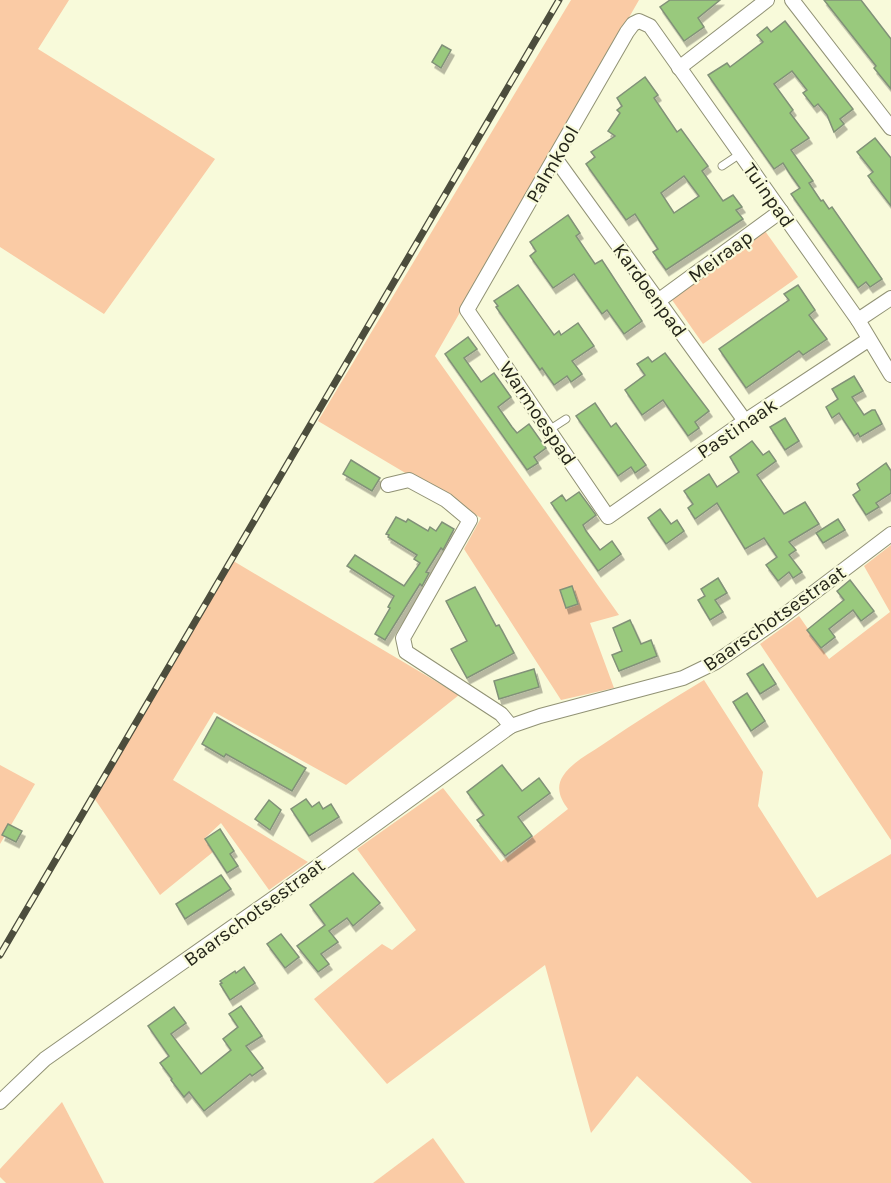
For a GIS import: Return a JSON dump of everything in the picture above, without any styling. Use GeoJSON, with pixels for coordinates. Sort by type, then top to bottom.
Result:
{"type":"FeatureCollection","features":[{"type":"Feature","properties":{"kind":"street"},"geometry":{"type":"LineString","coordinates":[[679,68],[767,0]]}},
{"type":"Feature","properties":{"kind":"street"},"geometry":{"type":"LineString","coordinates":[[792,0],[891,128]]}},
{"type":"Feature","properties":{"kind":"street","name":"Tuinpad"},"geometry":{"type":"LineString","coordinates":[[639,21],[650,27],[858,320],[891,375]]}},
{"type":"Feature","properties":{"kind":"street","name":"Palmkool"},"geometry":{"type":"LineString","coordinates":[[467,310],[627,32],[633,24],[639,21]]}},
{"type":"Feature","properties":{"kind":"street","name":"Kardoenpad"},"geometry":{"type":"LineString","coordinates":[[555,158],[745,421]]}},
{"type":"Feature","properties":{"kind":"street","name":"Meiraap"},"geometry":{"type":"LineString","coordinates":[[658,301],[781,212]]}},
{"type":"Feature","properties":{"kind":"street"},"geometry":{"type":"LineString","coordinates":[[858,320],[891,298]]}},
{"type":"Feature","properties":{"kind":"street","name":"Warmoespad"},"geometry":{"type":"LineString","coordinates":[[467,310],[608,517]]}},
{"type":"Feature","properties":{"kind":"street","name":"Pastinaak"},"geometry":{"type":"LineString","coordinates":[[608,517],[745,421],[868,340]]}},
{"type":"Feature","properties":{"kind":"street"},"geometry":{"type":"LineString","coordinates":[[388,485],[409,480],[446,500],[470,520],[403,638],[406,652],[501,714],[511,726]]}},
{"type":"Feature","properties":{"kind":"street","name":"Baarschotsestraat"},"geometry":{"type":"LineString","coordinates":[[0,1102],[45,1059],[272,900],[511,726],[549,713],[683,678],[709,666],[763,630],[891,534]]}},
{"type":"Feature","properties":{"kind":"lane"},"geometry":{"type":"LineString","coordinates":[[722,166],[740,154]]}},
{"type":"Feature","properties":{"kind":"lane"},"geometry":{"type":"LineString","coordinates":[[549,430],[566,419]]}},
{"type":"Feature","properties":{"kind":"shaded area"},"geometry":{"type":"Polygon","coordinates":[[[0,0],[69,0],[38,49],[215,159],[104,314],[0,247],[0,0]]]}},
{"type":"Feature","properties":{"kind":"shaded area"},"geometry":{"type":"Polygon","coordinates":[[[571,0],[639,0],[435,356],[619,615],[590,623],[614,688],[561,700],[464,549],[481,518],[318,421],[571,0]]]}},
{"type":"Feature","properties":{"kind":"shaded area"},"geometry":{"type":"Polygon","coordinates":[[[765,231],[798,277],[703,344],[670,297],[765,231]]]}},
{"type":"Feature","properties":{"kind":"shaded area"},"geometry":{"type":"Polygon","coordinates":[[[891,545],[891,840],[760,644],[799,616],[829,659],[890,612],[864,566],[891,545]]]}},
{"type":"Feature","properties":{"kind":"shaded area"},"geometry":{"type":"Polygon","coordinates":[[[230,559],[459,695],[346,785],[214,712],[173,780],[308,862],[269,890],[221,823],[205,838],[213,852],[160,895],[92,795],[230,559]]]}},
{"type":"Feature","properties":{"kind":"shaded area"},"geometry":{"type":"Polygon","coordinates":[[[704,680],[763,772],[758,806],[817,898],[891,854],[891,1183],[752,1183],[637,1076],[591,1133],[545,965],[387,1084],[314,999],[382,944],[392,950],[416,930],[357,849],[443,788],[501,862],[568,809],[561,798],[559,785],[571,767],[704,680]]]}},
{"type":"Feature","properties":{"kind":"shaded area"},"geometry":{"type":"Polygon","coordinates":[[[0,765],[35,784],[0,844],[0,765]]]}},
{"type":"Feature","properties":{"kind":"shaded area"},"geometry":{"type":"Polygon","coordinates":[[[62,1102],[104,1183],[6,1183],[0,1177],[0,1169],[62,1102]]]}},
{"type":"Feature","properties":{"kind":"shaded area"},"geometry":{"type":"Polygon","coordinates":[[[433,1138],[465,1183],[373,1183],[433,1138]]]}},
{"type":"Feature","properties":{"kind":"building"},"geometry":{"type":"Polygon","coordinates":[[[670,0],[720,0],[698,18],[704,27],[684,41],[660,7],[670,0]]]}},
{"type":"Feature","properties":{"kind":"building"},"geometry":{"type":"Polygon","coordinates":[[[824,0],[861,0],[891,39],[891,89],[874,68],[876,66],[824,0]]]}},
{"type":"Feature","properties":{"kind":"building"},"geometry":{"type":"Polygon","coordinates":[[[785,21],[853,109],[840,119],[844,124],[834,132],[827,115],[818,104],[814,107],[803,93],[807,90],[792,71],[774,84],[793,110],[790,113],[809,138],[791,150],[813,181],[809,183],[821,201],[823,200],[829,209],[832,207],[882,279],[870,287],[866,282],[858,288],[791,194],[800,188],[783,163],[774,169],[708,75],[727,63],[730,67],[763,42],[757,35],[767,27],[771,32],[785,21]]]}},
{"type":"Feature","properties":{"kind":"building"},"geometry":{"type":"Polygon","coordinates":[[[442,45],[451,50],[441,68],[432,62],[442,45]]]}},
{"type":"Feature","properties":{"kind":"building"},"geometry":{"type":"Polygon","coordinates":[[[645,77],[658,95],[654,98],[677,132],[681,129],[708,166],[702,171],[723,201],[733,195],[742,207],[736,210],[743,219],[666,270],[653,252],[658,249],[635,214],[626,220],[586,164],[595,157],[591,152],[615,136],[608,131],[620,113],[617,110],[622,106],[617,98],[645,77]],[[684,176],[661,193],[674,213],[699,196],[684,176]]]}},
{"type":"Feature","properties":{"kind":"building"},"geometry":{"type":"Polygon","coordinates":[[[875,138],[891,158],[891,206],[868,176],[873,172],[857,152],[875,138]]]}},
{"type":"Feature","properties":{"kind":"building"},"geometry":{"type":"Polygon","coordinates":[[[568,215],[580,233],[576,236],[595,264],[602,260],[642,321],[624,334],[607,310],[602,314],[574,274],[553,288],[530,256],[536,251],[530,242],[568,215]]]}},
{"type":"Feature","properties":{"kind":"building"},"geometry":{"type":"Polygon","coordinates":[[[518,285],[554,335],[559,331],[561,335],[578,323],[594,346],[572,361],[582,374],[571,382],[567,376],[554,385],[542,368],[540,370],[496,307],[498,306],[494,301],[518,285]]]}},
{"type":"Feature","properties":{"kind":"building"},"geometry":{"type":"Polygon","coordinates":[[[798,285],[815,310],[809,315],[827,339],[803,355],[799,351],[746,388],[719,349],[789,300],[784,294],[798,285]]]}},
{"type":"Feature","properties":{"kind":"building"},"geometry":{"type":"Polygon","coordinates":[[[468,337],[477,349],[464,358],[481,382],[494,373],[511,397],[498,407],[512,427],[517,433],[529,424],[546,448],[534,457],[538,463],[527,470],[445,354],[468,337]]]}},
{"type":"Feature","properties":{"kind":"building"},"geometry":{"type":"Polygon","coordinates":[[[665,353],[709,411],[695,422],[699,428],[688,436],[663,400],[642,415],[625,390],[645,375],[637,364],[648,357],[652,362],[665,353]]]}},
{"type":"Feature","properties":{"kind":"building"},"geometry":{"type":"Polygon","coordinates":[[[854,376],[863,391],[852,397],[864,415],[875,410],[882,424],[860,437],[858,433],[854,436],[839,413],[832,418],[826,407],[838,399],[832,389],[854,376]]]}},
{"type":"Feature","properties":{"kind":"building"},"geometry":{"type":"Polygon","coordinates":[[[595,403],[611,427],[616,423],[646,465],[635,473],[631,467],[618,476],[576,416],[595,403]]]}},
{"type":"Feature","properties":{"kind":"building"},"geometry":{"type":"Polygon","coordinates":[[[785,418],[799,441],[785,450],[770,427],[785,418]]]}},
{"type":"Feature","properties":{"kind":"building"},"geometry":{"type":"Polygon","coordinates":[[[752,441],[763,455],[769,451],[776,461],[757,475],[784,514],[805,502],[819,524],[789,542],[796,550],[789,555],[802,572],[793,578],[789,572],[778,581],[766,565],[777,557],[764,538],[745,549],[717,503],[695,519],[688,508],[693,504],[684,491],[709,474],[717,487],[739,472],[730,457],[752,441]]]}},
{"type":"Feature","properties":{"kind":"building"},"geometry":{"type":"Polygon","coordinates":[[[351,460],[380,478],[372,491],[343,474],[351,460]]]}},
{"type":"Feature","properties":{"kind":"building"},"geometry":{"type":"Polygon","coordinates":[[[886,463],[891,471],[891,493],[876,503],[879,507],[866,515],[853,495],[860,490],[857,484],[886,463]]]}},
{"type":"Feature","properties":{"kind":"building"},"geometry":{"type":"Polygon","coordinates":[[[579,492],[596,515],[583,525],[586,531],[600,550],[612,541],[621,554],[598,571],[551,503],[562,495],[566,501],[579,492]]]}},
{"type":"Feature","properties":{"kind":"building"},"geometry":{"type":"Polygon","coordinates":[[[660,509],[671,524],[677,520],[684,531],[666,544],[648,518],[660,509]]]}},
{"type":"Feature","properties":{"kind":"building"},"geometry":{"type":"Polygon","coordinates":[[[396,517],[406,522],[408,519],[428,531],[430,527],[436,531],[442,522],[454,529],[443,550],[441,548],[426,572],[429,573],[422,586],[420,584],[385,640],[375,634],[394,596],[347,566],[355,555],[404,586],[420,563],[414,559],[417,555],[386,534],[396,517]]]}},
{"type":"Feature","properties":{"kind":"building"},"geometry":{"type":"Polygon","coordinates":[[[838,519],[845,530],[823,543],[816,533],[838,519]]]}},
{"type":"Feature","properties":{"kind":"building"},"geometry":{"type":"Polygon","coordinates":[[[718,578],[727,593],[715,600],[723,612],[710,620],[698,600],[705,596],[701,589],[718,578]]]}},
{"type":"Feature","properties":{"kind":"building"},"geometry":{"type":"Polygon","coordinates":[[[850,580],[874,611],[861,621],[853,610],[829,629],[835,637],[821,648],[807,630],[844,600],[837,591],[850,580]]]}},
{"type":"Feature","properties":{"kind":"building"},"geometry":{"type":"Polygon","coordinates":[[[572,586],[578,604],[566,608],[560,590],[572,586]]]}},
{"type":"Feature","properties":{"kind":"building"},"geometry":{"type":"Polygon","coordinates":[[[475,587],[514,653],[467,678],[451,649],[467,641],[446,601],[475,587]]]}},
{"type":"Feature","properties":{"kind":"building"},"geometry":{"type":"Polygon","coordinates":[[[630,620],[641,644],[651,640],[657,656],[619,671],[612,655],[622,651],[613,628],[630,620]]]}},
{"type":"Feature","properties":{"kind":"building"},"geometry":{"type":"Polygon","coordinates":[[[763,664],[776,684],[760,694],[747,674],[763,664]]]}},
{"type":"Feature","properties":{"kind":"building"},"geometry":{"type":"Polygon","coordinates":[[[534,669],[539,687],[499,699],[494,681],[534,669]]]}},
{"type":"Feature","properties":{"kind":"building"},"geometry":{"type":"Polygon","coordinates":[[[747,693],[765,721],[751,731],[733,702],[747,693]]]}},
{"type":"Feature","properties":{"kind":"building"},"geometry":{"type":"Polygon","coordinates":[[[217,717],[306,768],[292,791],[226,754],[224,757],[202,744],[217,717]]]}},
{"type":"Feature","properties":{"kind":"building"},"geometry":{"type":"Polygon","coordinates":[[[502,765],[522,791],[539,778],[550,793],[518,817],[532,836],[505,856],[477,820],[484,815],[467,792],[502,765]]]}},
{"type":"Feature","properties":{"kind":"building"},"geometry":{"type":"Polygon","coordinates":[[[306,799],[312,807],[319,802],[323,809],[331,804],[339,817],[309,836],[291,809],[306,799]]]}},
{"type":"Feature","properties":{"kind":"building"},"geometry":{"type":"Polygon","coordinates":[[[269,800],[281,810],[270,830],[255,819],[269,800]]]}},
{"type":"Feature","properties":{"kind":"building"},"geometry":{"type":"Polygon","coordinates":[[[8,824],[22,831],[16,842],[2,835],[8,824]]]}},
{"type":"Feature","properties":{"kind":"building"},"geometry":{"type":"Polygon","coordinates":[[[220,829],[234,851],[230,854],[238,866],[227,873],[205,839],[220,829]]]}},
{"type":"Feature","properties":{"kind":"building"},"geometry":{"type":"Polygon","coordinates":[[[353,873],[380,903],[353,926],[347,918],[329,931],[338,942],[321,954],[329,964],[318,972],[297,946],[325,925],[310,905],[353,873]]]}},
{"type":"Feature","properties":{"kind":"building"},"geometry":{"type":"Polygon","coordinates":[[[221,875],[231,889],[185,919],[176,904],[221,875]]]}},
{"type":"Feature","properties":{"kind":"building"},"geometry":{"type":"Polygon","coordinates":[[[281,934],[299,957],[285,968],[267,944],[281,934]]]}},
{"type":"Feature","properties":{"kind":"building"},"geometry":{"type":"Polygon","coordinates":[[[244,967],[255,983],[230,1000],[220,981],[244,967]]]}},
{"type":"Feature","properties":{"kind":"building"},"geometry":{"type":"Polygon","coordinates":[[[241,1006],[262,1036],[246,1046],[263,1068],[252,1076],[250,1074],[204,1111],[189,1092],[184,1097],[171,1080],[160,1063],[169,1056],[148,1026],[174,1007],[186,1023],[171,1034],[201,1074],[231,1050],[223,1039],[238,1027],[229,1014],[241,1006]]]}},
{"type":"Feature","properties":{"kind":"railway"},"geometry":{"type":"LineString","coordinates":[[0,955],[559,0]]}}]}
